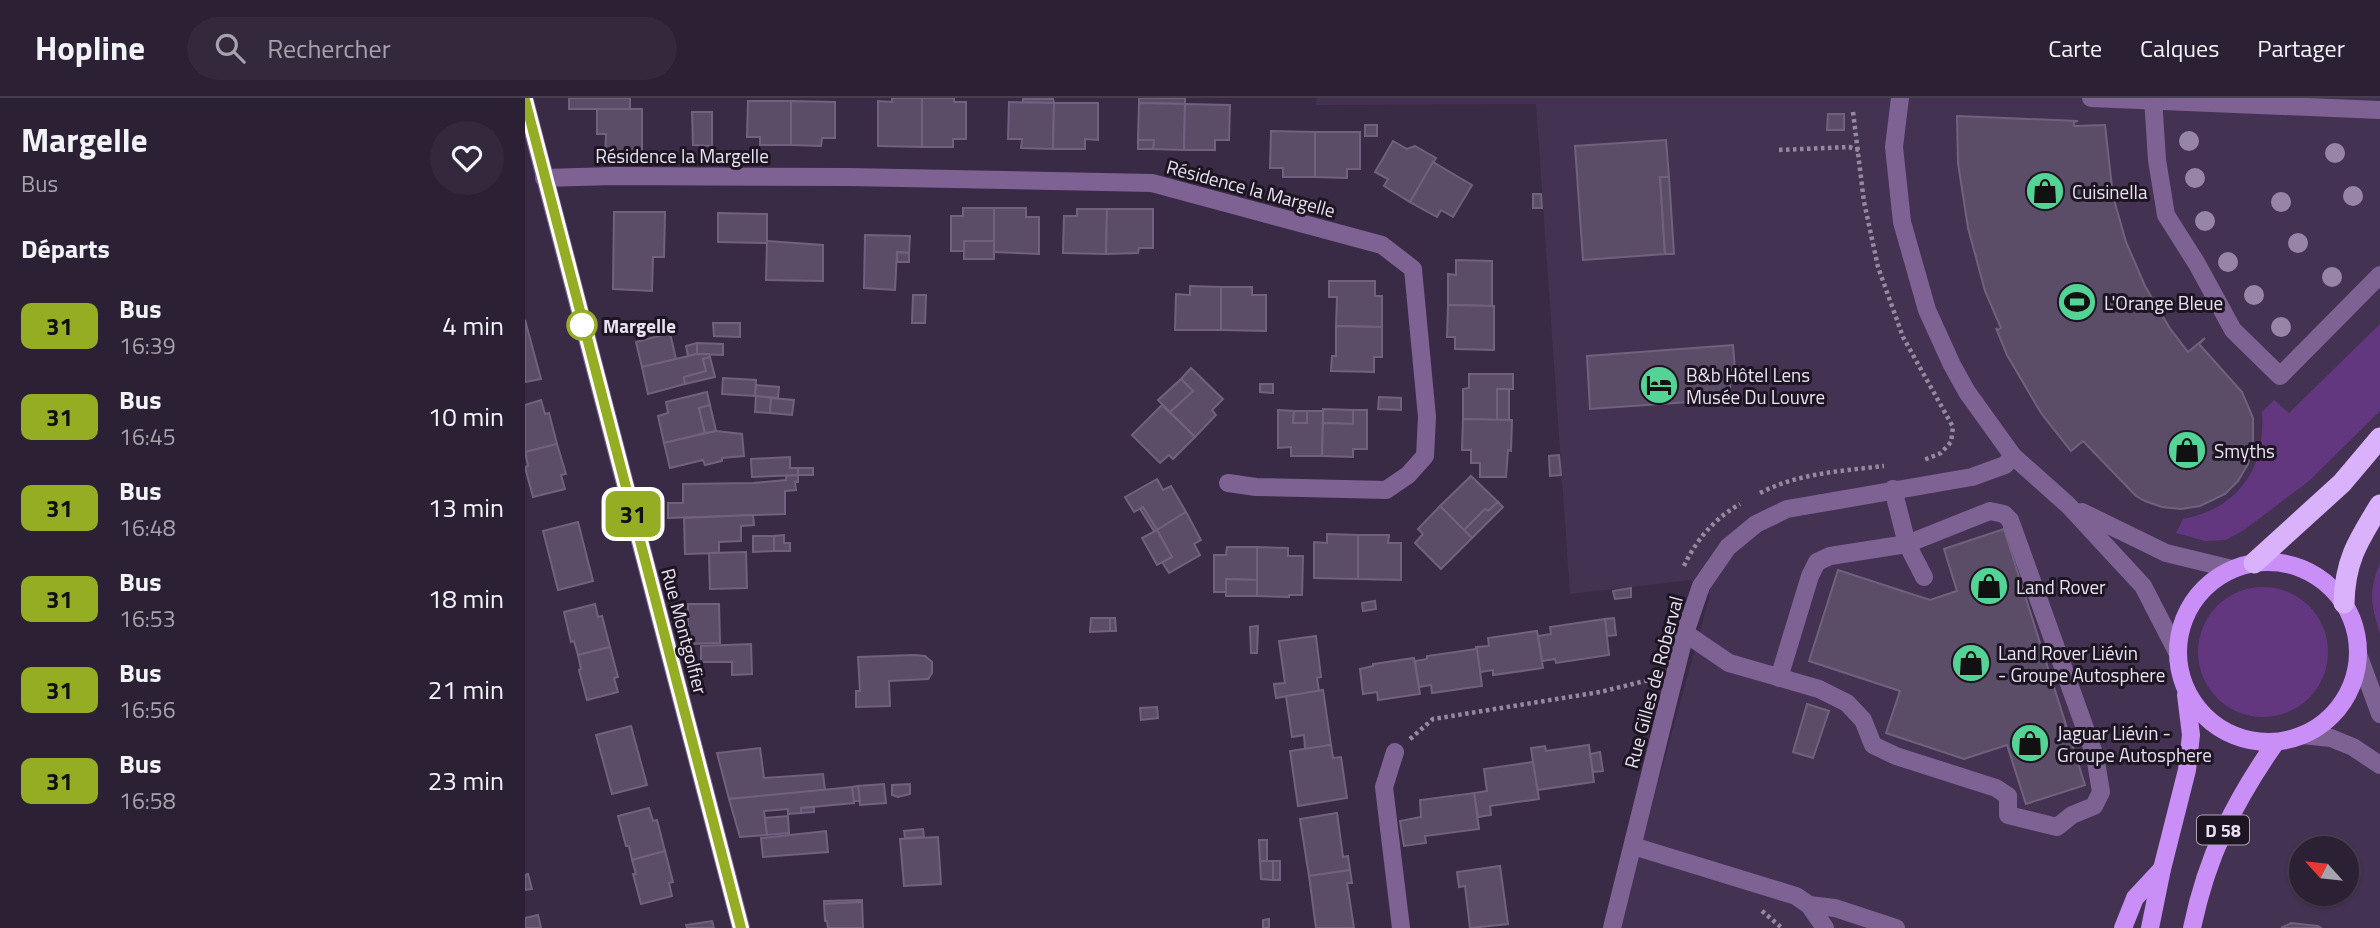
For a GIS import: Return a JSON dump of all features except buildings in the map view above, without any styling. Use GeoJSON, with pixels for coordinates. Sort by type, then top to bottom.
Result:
{"type":"FeatureCollection","features":[{"type":"Feature","properties":{"kind":"highway"},"geometry":{"type":"LineString","coordinates":[[2254,563],[2342,483],[2380,438]]}},
{"type":"Feature","properties":{"kind":"highway"},"geometry":{"type":"LineString","coordinates":[[2344,603],[2344,578],[2355,545],[2380,505]]}},
{"type":"Feature","properties":{"kind":"main road"},"geometry":{"type":"LineString","coordinates":[[2254,563],[2284,563],[2312,573],[2335,591],[2344,603],[2355,628],[2358,654],[2352,683],[2346,696],[2328,719],[2302,735],[2276,742],[2253,741],[2232,735],[2212,723],[2196,708],[2179,671],[2177,652],[2181,627],[2191,603],[2208,584],[2232,569],[2254,563]]}},
{"type":"Feature","properties":{"kind":"main road","name":"D 58"},"geometry":{"type":"LineString","coordinates":[[2150,928],[2187,770],[2191,735],[2185,688]]}},
{"type":"Feature","properties":{"kind":"main road","name":"D 58"},"geometry":{"type":"LineString","coordinates":[[2192,928],[2200,890],[2219,837],[2243,792],[2276,742]]}},
{"type":"Feature","properties":{"kind":"main road"},"geometry":{"type":"LineString","coordinates":[[2123,928],[2135,898],[2162,869]]}},
{"type":"Feature","properties":{"kind":"street"},"geometry":{"type":"LineString","coordinates":[[1900,98],[1894,147],[1902,222],[1927,310],[1967,392],[2013,456],[2068,505],[2143,586],[2177,652]]}},
{"type":"Feature","properties":{"kind":"street"},"geometry":{"type":"LineString","coordinates":[[2091,98],[2380,110]]}},
{"type":"Feature","properties":{"kind":"street"},"geometry":{"type":"LineString","coordinates":[[2153,99],[2157,160],[2166,215],[2197,264],[2233,330],[2280,376],[2380,275]]}},
{"type":"Feature","properties":{"kind":"street","name":"Rue Montgolfier"},"geometry":{"type":"LineString","coordinates":[[525,101],[527,119],[741,928]]}},
{"type":"Feature","properties":{"kind":"street","name":"Résidence la Margelle"},"geometry":{"type":"LineString","coordinates":[[544,178],[849,177],[1152,183],[1382,245],[1413,269],[1427,417],[1425,456],[1408,475],[1386,490],[1256,487],[1228,483]]}},
{"type":"Feature","properties":{"kind":"street","name":"Rue Gilles de Roberval"},"geometry":{"type":"LineString","coordinates":[[1612,928],[1685,633],[1701,586],[1728,547],[1756,524],[1787,509],[1972,477],[2005,466],[2013,456]]}},
{"type":"Feature","properties":{"kind":"street"},"geometry":{"type":"LineString","coordinates":[[1893,489],[1907,544],[1924,577]]}},
{"type":"Feature","properties":{"kind":"street"},"geometry":{"type":"LineString","coordinates":[[2068,505],[2166,554],[2232,569]]}},
{"type":"Feature","properties":{"kind":"street"},"geometry":{"type":"LineString","coordinates":[[1685,633],[1729,663],[1779,678],[1819,689],[1847,703],[1863,720],[1873,745],[1896,756],[1996,788],[2008,796],[2008,815],[2057,827],[2072,815],[2094,806],[2101,792],[2095,756],[2010,520],[2004,514],[1990,511],[1907,544],[1830,556],[1817,562],[1809,576],[1779,678]]}},
{"type":"Feature","properties":{"kind":"street"},"geometry":{"type":"LineString","coordinates":[[2358,654],[2380,714]]}},
{"type":"Feature","properties":{"kind":"street"},"geometry":{"type":"LineString","coordinates":[[2302,735],[2331,738],[2353,747],[2380,765]]}},
{"type":"Feature","properties":{"kind":"street"},"geometry":{"type":"LineString","coordinates":[[1395,752],[1384,787],[1401,928]]}},
{"type":"Feature","properties":{"kind":"street"},"geometry":{"type":"LineString","coordinates":[[1633,846],[1796,896],[1809,905],[1825,928]]}},
{"type":"Feature","properties":{"kind":"street"},"geometry":{"type":"LineString","coordinates":[[1809,905],[1835,908],[1881,926]]}},
{"type":"Feature","properties":{"kind":"path"},"geometry":{"type":"LineString","coordinates":[[1853,112],[1864,202],[1878,267],[1903,337],[1953,427],[1951,442],[1941,453],[1923,460]]}},
{"type":"Feature","properties":{"kind":"path"},"geometry":{"type":"LineString","coordinates":[[1779,150],[1849,147],[1859,150]]}},
{"type":"Feature","properties":{"kind":"path"},"geometry":{"type":"LineString","coordinates":[[1755,496],[1778,484],[1807,476],[1884,466]]}},
{"type":"Feature","properties":{"kind":"path"},"geometry":{"type":"LineString","coordinates":[[1682,573],[1701,536],[1725,512],[1745,502]]}},
{"type":"Feature","properties":{"kind":"path"},"geometry":{"type":"LineString","coordinates":[[1395,752],[1433,719],[1599,692],[1653,679],[1654,684],[1669,696]]}},
{"type":"Feature","properties":{"kind":"shaded area"},"geometry":{"type":"Polygon","coordinates":[[[1317,98],[2380,98],[2380,928],[1618,928],[1710,595],[1690,580],[1570,594],[1536,104],[1316,105],[1317,98]]]}},
{"type":"Feature","properties":{"kind":"shaded area"},"geometry":{"type":"Polygon","coordinates":[[[2380,324],[2380,411],[2309,481],[2244,530],[2226,540],[2205,541],[2176,533],[2183,519],[2220,506],[2245,482],[2254,468],[2259,451],[2262,412],[2274,400],[2289,413],[2380,324]]]}},
{"type":"Feature","properties":{"kind":"shaded area"},"geometry":{"type":"Polygon","coordinates":[[[2380,563],[2380,634],[2372,598],[2380,563]]]}},
{"type":"Feature","properties":{"kind":"shaded area"},"geometry":{"type":"Polygon","coordinates":[[[2263,587],[2288,592],[2309,606],[2323,627],[2328,652],[2323,677],[2309,698],[2288,712],[2263,717],[2238,712],[2217,698],[2203,677],[2198,652],[2203,627],[2217,606],[2238,592],[2263,587]]]}},
{"type":"Feature","properties":{"kind":"bus line","name":"31"},"geometry":{"type":"LineString","coordinates":[[525,100],[741,928]]}},
{"type":"Feature","properties":{"kind":"place","name":"Cuisinella"},"geometry":{"type":"Point","coordinates":[2045,191]}},
{"type":"Feature","properties":{"kind":"place","name":"L'Orange Bleue"},"geometry":{"type":"Point","coordinates":[2077,302]}},
{"type":"Feature","properties":{"kind":"place","name":"Margelle"},"geometry":{"type":"Point","coordinates":[582,325]}},
{"type":"Feature","properties":{"kind":"place","name":"B&b Hôtel Lens Musée Du Louvre"},"geometry":{"type":"Point","coordinates":[1659,385]}},
{"type":"Feature","properties":{"kind":"place","name":"Smyths"},"geometry":{"type":"Point","coordinates":[2187,450]}},
{"type":"Feature","properties":{"kind":"place","name":"Land Rover"},"geometry":{"type":"Point","coordinates":[1989,586]}},
{"type":"Feature","properties":{"kind":"place","name":"Land Rover Liévin - Groupe Autosphere"},"geometry":{"type":"Point","coordinates":[1971,663]}},
{"type":"Feature","properties":{"kind":"place","name":"Jaguar Liévin - Groupe Autosphere"},"geometry":{"type":"Point","coordinates":[2030,743]}}]}
